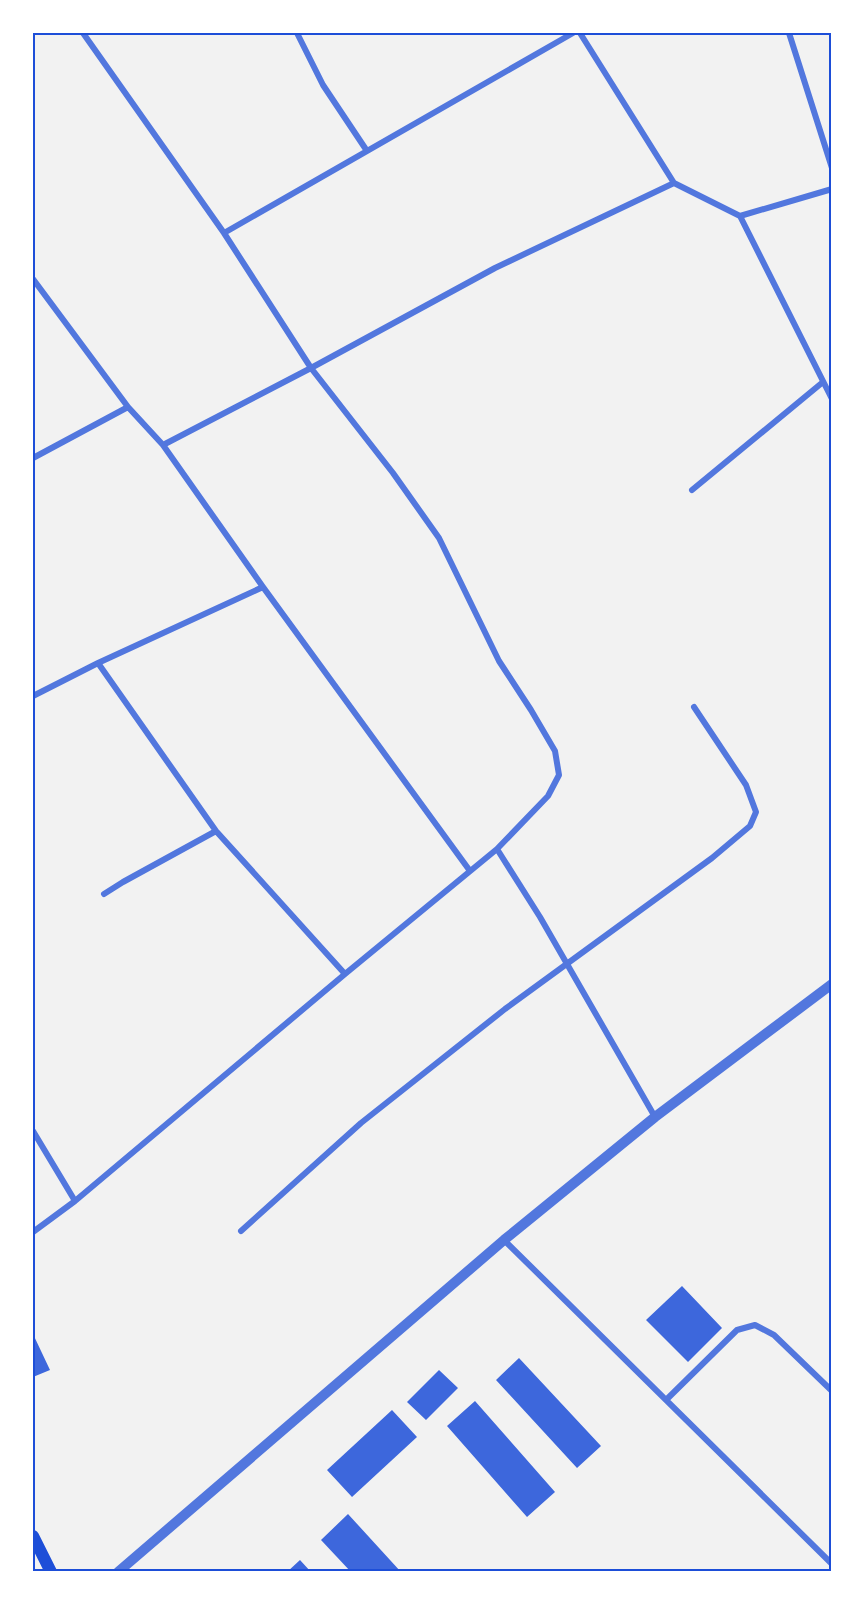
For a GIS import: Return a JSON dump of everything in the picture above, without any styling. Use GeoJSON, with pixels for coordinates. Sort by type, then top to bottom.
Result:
{"type":"FeatureCollection","features":[{"type":"Feature","properties":{"kind":"main road"},"geometry":{"type":"LineString","coordinates":[[33,1536],[51,1572]]}},
{"type":"Feature","properties":{"kind":"street"},"geometry":{"type":"LineString","coordinates":[[33,1232],[75,1201],[498,849],[548,796],[559,775],[555,751],[500,661],[439,538],[393,473],[311,368],[224,232],[83,33]]}},
{"type":"Feature","properties":{"kind":"street"},"geometry":{"type":"LineString","coordinates":[[297,33],[323,85],[367,151]]}},
{"type":"Feature","properties":{"kind":"street"},"geometry":{"type":"LineString","coordinates":[[224,232],[573,33]]}},
{"type":"Feature","properties":{"kind":"street"},"geometry":{"type":"LineString","coordinates":[[580,33],[674,183],[740,216],[832,399]]}},
{"type":"Feature","properties":{"kind":"street"},"geometry":{"type":"LineString","coordinates":[[789,33],[832,168]]}},
{"type":"Feature","properties":{"kind":"street"},"geometry":{"type":"LineString","coordinates":[[163,445],[495,268],[674,183]]}},
{"type":"Feature","properties":{"kind":"street"},"geometry":{"type":"LineString","coordinates":[[740,216],[832,189]]}},
{"type":"Feature","properties":{"kind":"street"},"geometry":{"type":"LineString","coordinates":[[33,279],[128,407],[163,445],[263,587],[470,871]]}},
{"type":"Feature","properties":{"kind":"street"},"geometry":{"type":"LineString","coordinates":[[692,490],[823,382]]}},
{"type":"Feature","properties":{"kind":"street"},"geometry":{"type":"LineString","coordinates":[[33,458],[128,407]]}},
{"type":"Feature","properties":{"kind":"street"},"geometry":{"type":"LineString","coordinates":[[33,696],[98,663],[263,587]]}},
{"type":"Feature","properties":{"kind":"street"},"geometry":{"type":"LineString","coordinates":[[98,663],[216,831],[345,974]]}},
{"type":"Feature","properties":{"kind":"street"},"geometry":{"type":"LineString","coordinates":[[241,1231],[361,1123],[565,963],[712,858],[750,826],[756,812],[746,785],[694,707]]}},
{"type":"Feature","properties":{"kind":"street"},"geometry":{"type":"LineString","coordinates":[[104,894],[216,831]]}},
{"type":"Feature","properties":{"kind":"street"},"geometry":{"type":"LineString","coordinates":[[498,849],[540,917],[655,1117]]}},
{"type":"Feature","properties":{"kind":"street"},"geometry":{"type":"LineString","coordinates":[[118,1572],[504,1240],[655,1117],[832,984]]}},
{"type":"Feature","properties":{"kind":"street"},"geometry":{"type":"LineString","coordinates":[[33,1131],[75,1201]]}},
{"type":"Feature","properties":{"kind":"street"},"geometry":{"type":"LineString","coordinates":[[504,1240],[832,1564]]}},
{"type":"Feature","properties":{"kind":"street"},"geometry":{"type":"LineString","coordinates":[[666,1400],[737,1330],[755,1326],[774,1335],[832,1391]]}},
{"type":"Feature","properties":{"kind":"building"},"geometry":{"type":"Polygon","coordinates":[[[682,1286],[722,1328],[688,1362],[646,1320],[682,1286]]]}},
{"type":"Feature","properties":{"kind":"building"},"geometry":{"type":"Polygon","coordinates":[[[33,1334],[50,1370],[33,1377],[33,1334]]]}},
{"type":"Feature","properties":{"kind":"building"},"geometry":{"type":"Polygon","coordinates":[[[519,1358],[601,1446],[577,1468],[496,1380],[519,1358]]]}},
{"type":"Feature","properties":{"kind":"building"},"geometry":{"type":"Polygon","coordinates":[[[439,1370],[458,1388],[426,1420],[407,1402],[439,1370]]]}},
{"type":"Feature","properties":{"kind":"building"},"geometry":{"type":"Polygon","coordinates":[[[475,1401],[555,1492],[527,1517],[447,1426],[475,1401]]]}},
{"type":"Feature","properties":{"kind":"building"},"geometry":{"type":"Polygon","coordinates":[[[392,1410],[417,1437],[352,1497],[327,1470],[392,1410]]]}},
{"type":"Feature","properties":{"kind":"building"},"geometry":{"type":"Polygon","coordinates":[[[348,1514],[401,1572],[351,1572],[321,1540],[348,1514]]]}},
{"type":"Feature","properties":{"kind":"building"},"geometry":{"type":"Polygon","coordinates":[[[300,1560],[311,1572],[287,1572],[300,1560]]]}}]}
